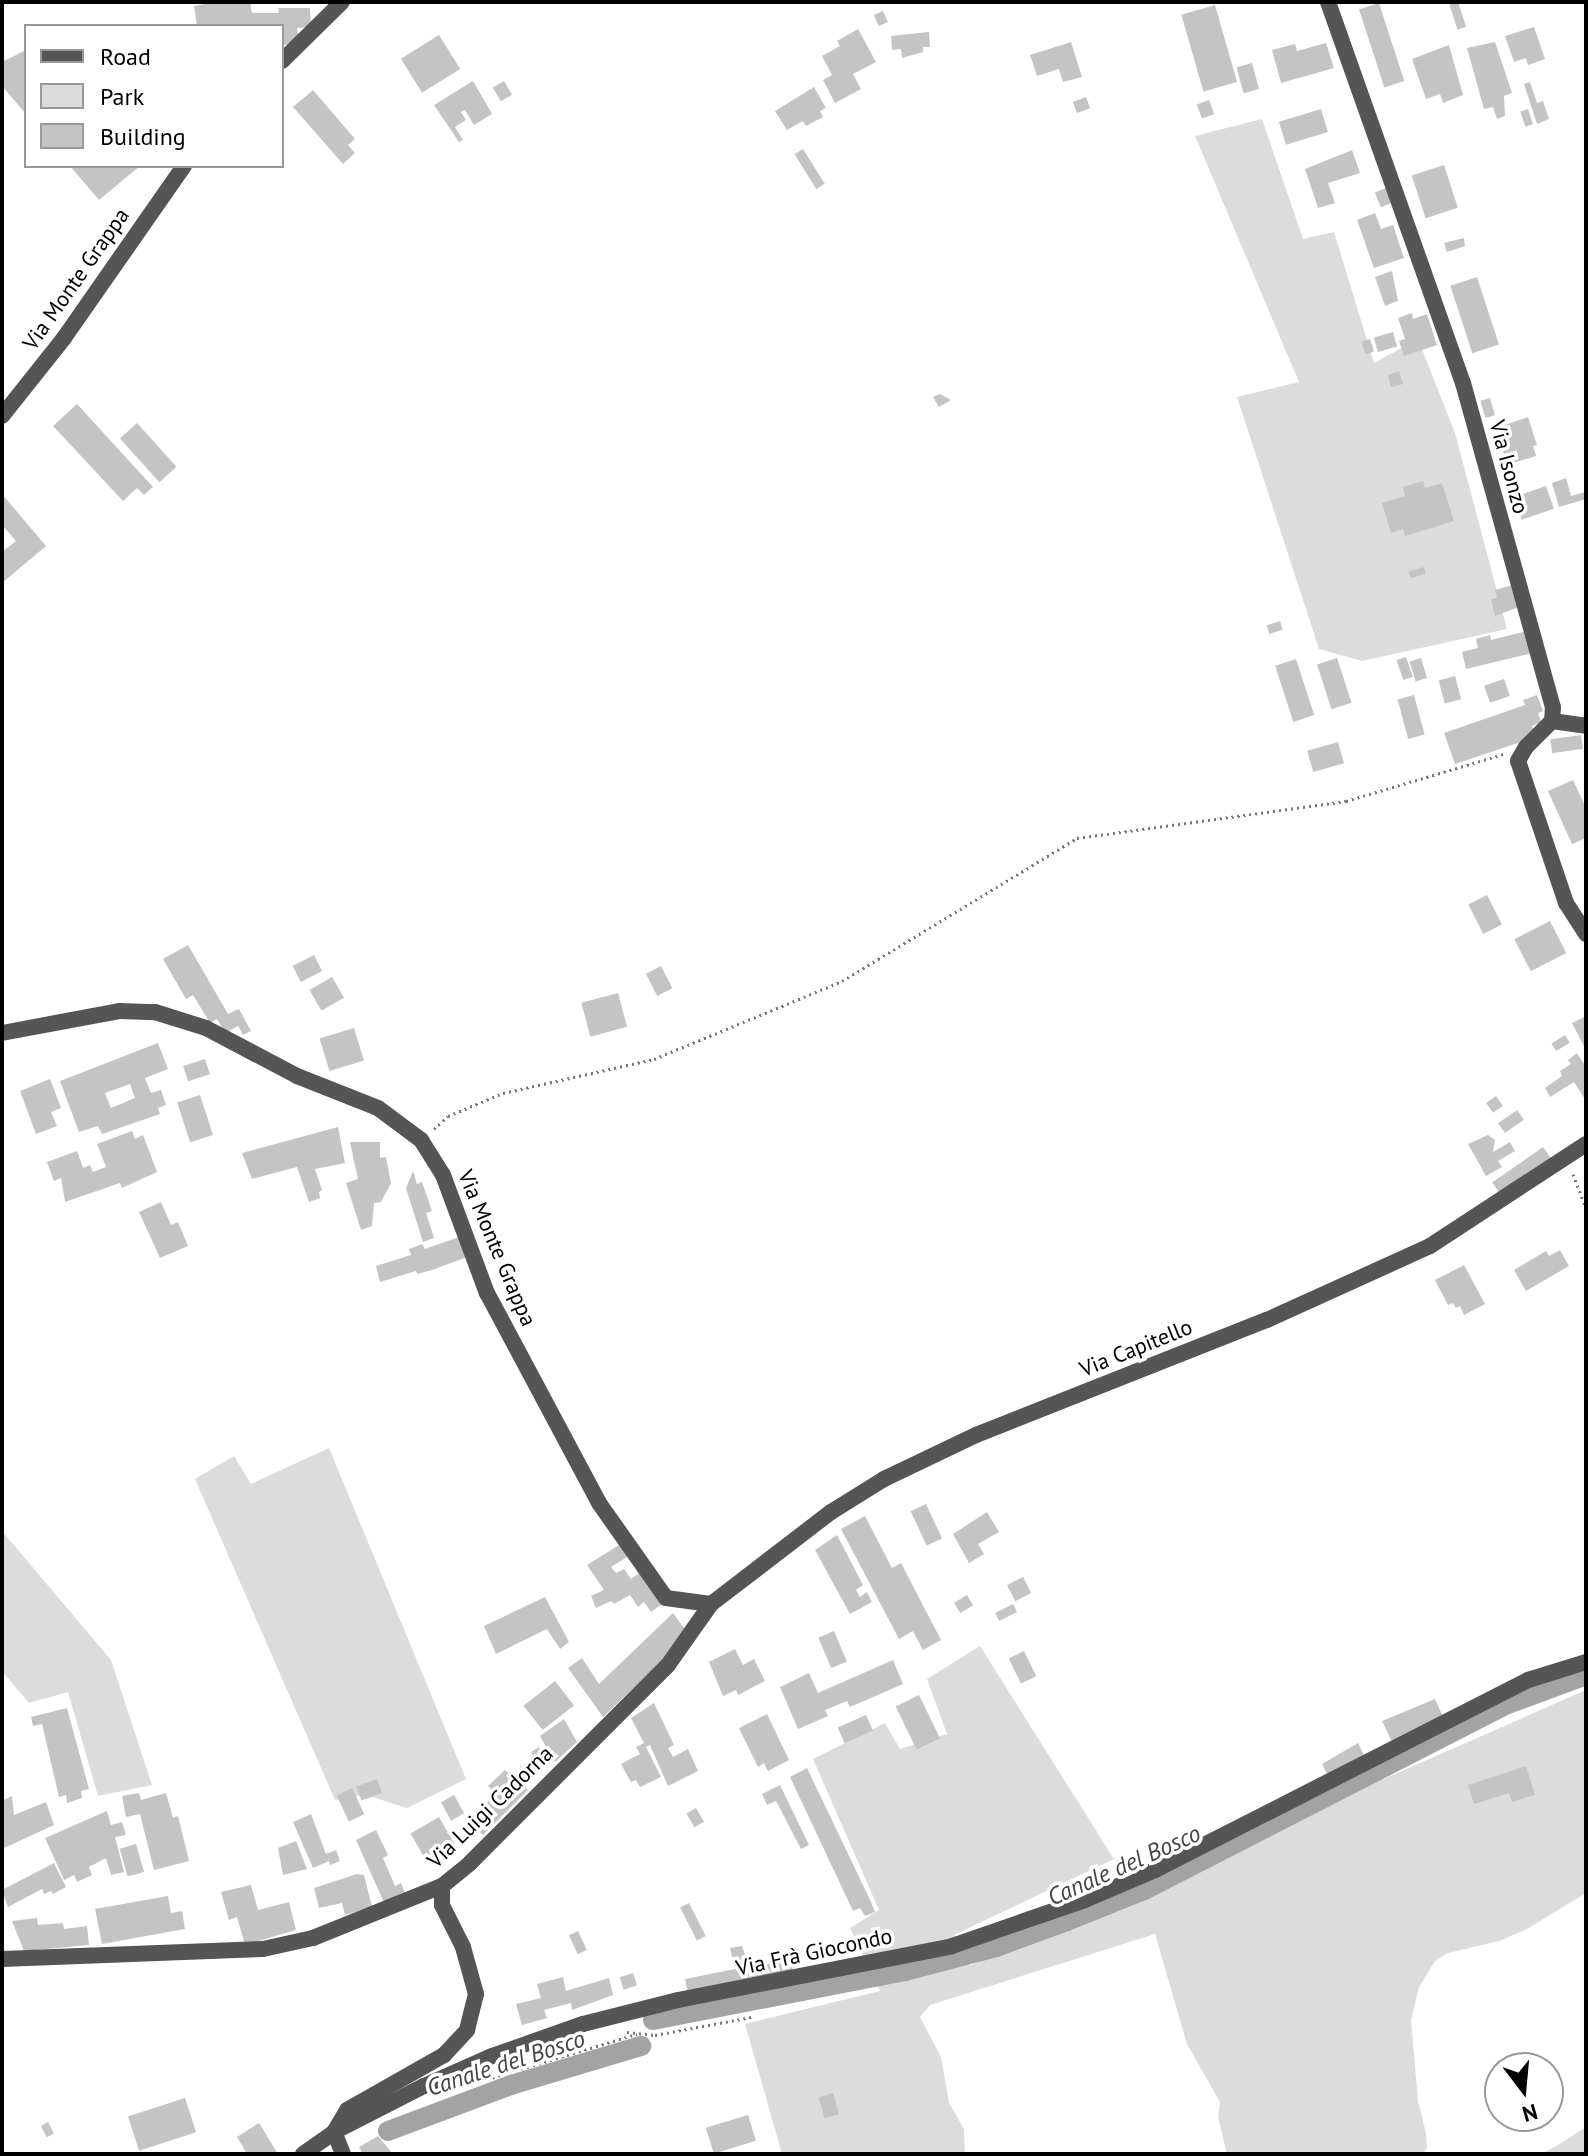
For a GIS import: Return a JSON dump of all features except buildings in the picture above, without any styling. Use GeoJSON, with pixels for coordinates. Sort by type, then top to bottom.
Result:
{"type":"FeatureCollection","features":[{"type":"Feature","properties":{"kind":"street"},"geometry":{"type":"LineString","coordinates":[[284,59],[342,2]]}},
{"type":"Feature","properties":{"kind":"street","name":"Via Isonzo"},"geometry":{"type":"LineString","coordinates":[[1328,2],[1463,383],[1553,707],[1552,721]]}},
{"type":"Feature","properties":{"kind":"street","name":"Via Monte Grappa"},"geometry":{"type":"LineString","coordinates":[[2,416],[64,338],[183,168]]}},
{"type":"Feature","properties":{"kind":"street"},"geometry":{"type":"LineString","coordinates":[[1586,726],[1552,721],[1526,747],[1518,761],[1566,903],[1586,934]]}},
{"type":"Feature","properties":{"kind":"street","name":"Via Monte Grappa"},"geometry":{"type":"LineString","coordinates":[[2,1033],[119,1011],[155,1012],[206,1028],[297,1076],[378,1108],[421,1140],[443,1175],[487,1293],[599,1503],[666,1598],[711,1604]]}},
{"type":"Feature","properties":{"kind":"street","name":"Via Capitello"},"geometry":{"type":"LineString","coordinates":[[711,1604],[802,1531],[884,1479],[976,1435],[1267,1320],[1430,1246],[1586,1144]]}},
{"type":"Feature","properties":{"kind":"street","name":"Via Luigi Cadorna"},"geometry":{"type":"LineString","coordinates":[[2,1959],[263,1949],[313,1938],[442,1886],[470,1863],[668,1665],[711,1604]]}},
{"type":"Feature","properties":{"kind":"street","name":"Via Frà Giocondo"},"geometry":{"type":"LineString","coordinates":[[303,2154],[334,2132],[492,2056],[583,2024],[678,2000],[882,1962],[1007,1928],[1155,1870],[1330,1778],[1528,1680],[1586,1662]]}},
{"type":"Feature","properties":{"kind":"street"},"geometry":{"type":"LineString","coordinates":[[343,2154],[334,2132],[355,2104],[444,2055],[467,2030],[476,1994],[463,1947],[442,1905],[442,1886]]}},
{"type":"Feature","properties":{"kind":"path"},"geometry":{"type":"LineString","coordinates":[[421,1140],[448,1116],[503,1093],[654,1059],[842,981],[1077,838],[1346,801],[1526,747]]}},
{"type":"Feature","properties":{"kind":"path"},"geometry":{"type":"LineString","coordinates":[[1571,1154],[1574,1183],[1586,1208]]}},
{"type":"Feature","properties":{"kind":"path"},"geometry":{"type":"LineString","coordinates":[[624,2031],[655,2035],[751,2017]]}},
{"type":"Feature","properties":{"kind":"path"},"geometry":{"type":"LineString","coordinates":[[477,2082],[637,2034]]}},
{"type":"Feature","properties":{"kind":"green space"},"geometry":{"type":"Polygon","coordinates":[[[1262,119],[1303,239],[1334,232],[1374,363],[1418,339],[1455,433],[1507,629],[1362,661],[1319,649],[1237,397],[1299,382],[1195,136],[1262,119]]]}},
{"type":"Feature","properties":{"kind":"green space"},"geometry":{"type":"Polygon","coordinates":[[[329,1448],[466,1779],[407,1808],[366,1795],[335,1800],[195,1479],[234,1456],[251,1484],[329,1448]]]}},
{"type":"Feature","properties":{"kind":"green space"},"geometry":{"type":"Polygon","coordinates":[[[2,1531],[111,1660],[152,1785],[98,1796],[68,1692],[29,1703],[2,1671],[2,1531]]]}},
{"type":"Feature","properties":{"kind":"green space"},"geometry":{"type":"Polygon","coordinates":[[[980,1646],[1114,1859],[954,1935],[969,1966],[1057,1925],[1198,1870],[1304,1814],[1586,1690],[1586,1893],[1527,1929],[1499,1941],[1448,1953],[1435,1961],[1419,1987],[1411,2020],[1418,2101],[1426,2133],[1427,2148],[1423,2154],[1227,2154],[1218,2117],[1220,2102],[1187,2044],[1155,1934],[930,2005],[920,2017],[941,2057],[949,2103],[964,2129],[965,2154],[782,2154],[745,2024],[880,1991],[850,1928],[879,1910],[813,1759],[885,1723],[900,1749],[947,1734],[927,1679],[980,1646]]]}},
{"type":"Feature","properties":{"kind":"green space"},"geometry":{"type":"Polygon","coordinates":[[[1586,2127],[1586,2154],[1541,2154],[1558,2145],[1586,2127]]]}},
{"type":"Feature","properties":{"kind":"waterway","name":"Canale del Bosco"},"geometry":{"type":"LineString","coordinates":[[653,2020],[905,1971],[996,1947],[1067,1921],[1144,1890],[1508,1704],[1586,1675]]}},
{"type":"Feature","properties":{"kind":"waterway","name":"Canale del Bosco"},"geometry":{"type":"LineString","coordinates":[[388,2131],[511,2085],[641,2046]]}}]}
